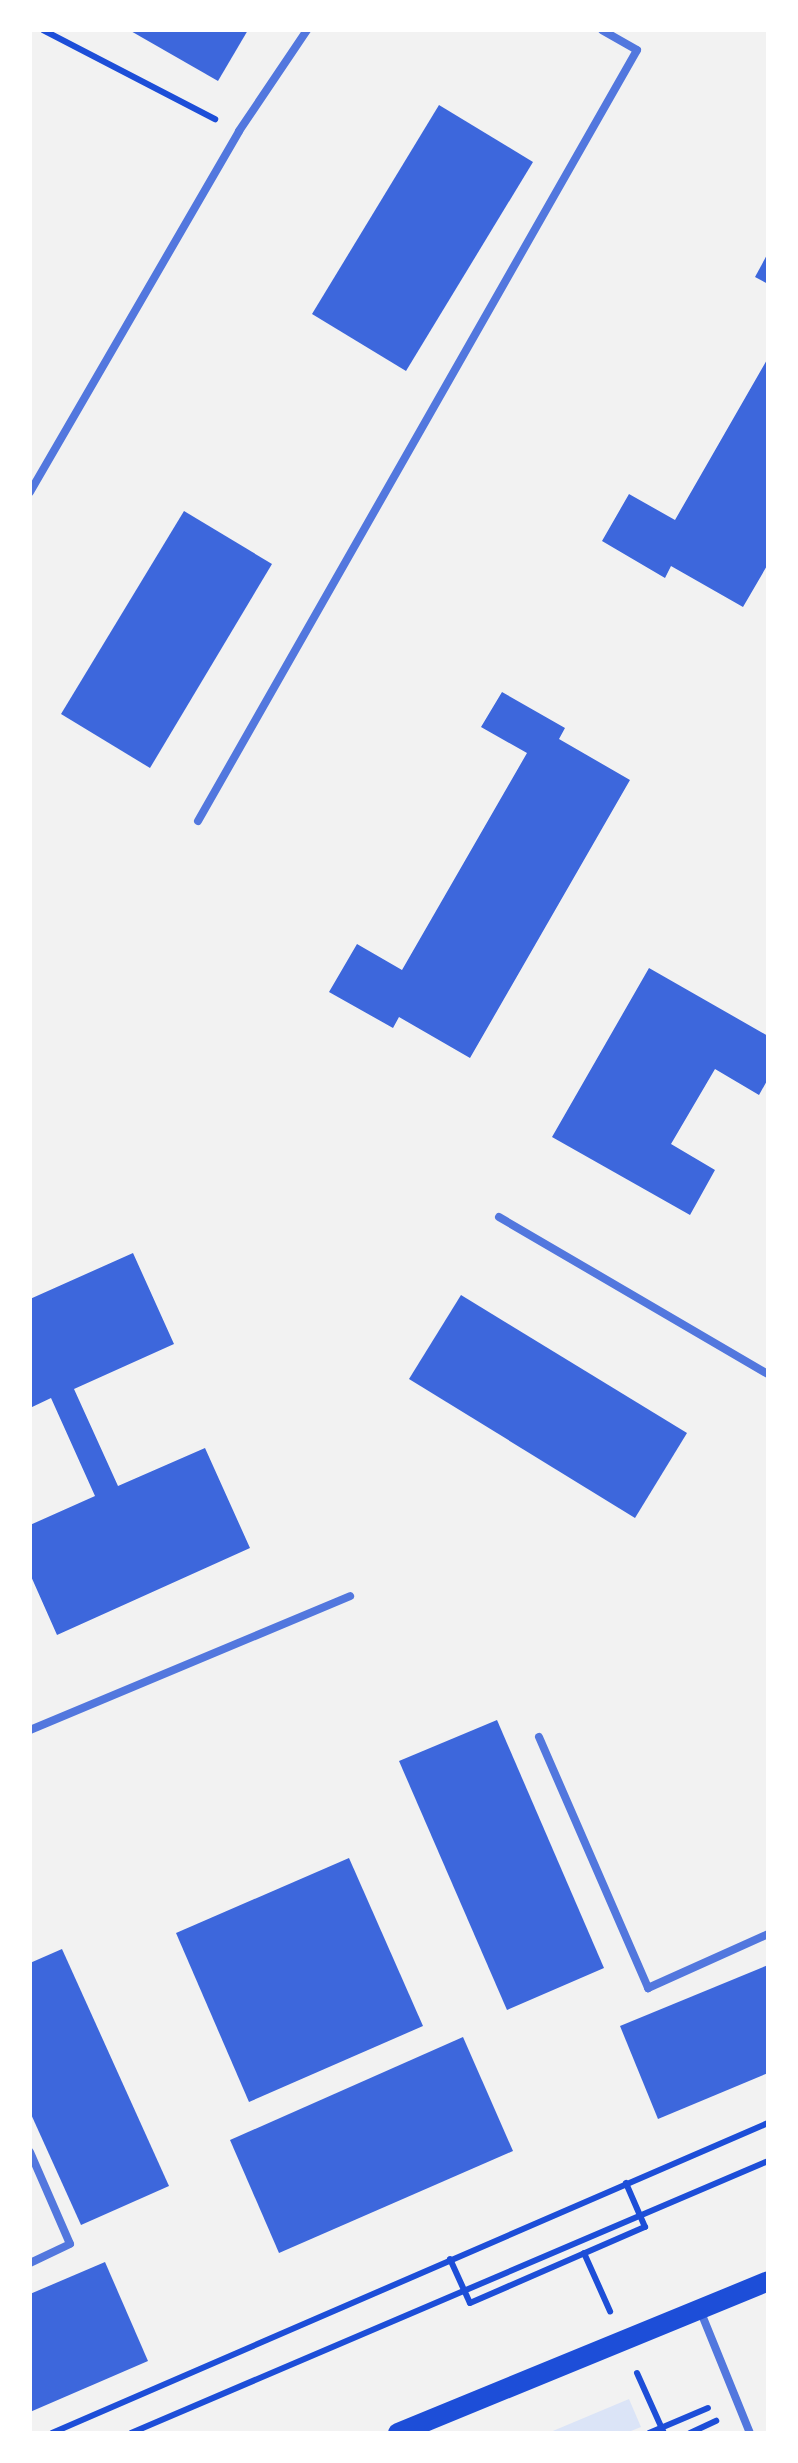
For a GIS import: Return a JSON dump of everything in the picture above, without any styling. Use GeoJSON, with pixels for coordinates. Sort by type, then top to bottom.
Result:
{"type":"FeatureCollection","features":[{"type":"Feature","properties":{"kind":"main road"},"geometry":{"type":"LineString","coordinates":[[398,2433],[768,2281]]}},
{"type":"Feature","properties":{"kind":"lane"},"geometry":{"type":"LineString","coordinates":[[30,492],[239,131],[308,30]]}},
{"type":"Feature","properties":{"kind":"lane"},"geometry":{"type":"LineString","coordinates":[[198,821],[637,50],[602,30]]}},
{"type":"Feature","properties":{"kind":"lane"},"geometry":{"type":"LineString","coordinates":[[498,1217],[768,1374]]}},
{"type":"Feature","properties":{"kind":"lane"},"geometry":{"type":"LineString","coordinates":[[30,1730],[350,1596]]}},
{"type":"Feature","properties":{"kind":"lane"},"geometry":{"type":"LineString","coordinates":[[539,1737],[648,1988],[768,1934]]}},
{"type":"Feature","properties":{"kind":"lane"},"geometry":{"type":"LineString","coordinates":[[30,2152],[70,2244],[30,2262]]}},
{"type":"Feature","properties":{"kind":"lane"},"geometry":{"type":"LineString","coordinates":[[700,2310],[750,2433]]}},
{"type":"Feature","properties":{"kind":"path"},"geometry":{"type":"LineString","coordinates":[[43,30],[239,131]]}},
{"type":"Feature","properties":{"kind":"path"},"geometry":{"type":"LineString","coordinates":[[52,2433],[768,2123]]}},
{"type":"Feature","properties":{"kind":"path"},"geometry":{"type":"LineString","coordinates":[[131,2433],[768,2161]]}},
{"type":"Feature","properties":{"kind":"path"},"geometry":{"type":"LineString","coordinates":[[450,2259],[470,2303],[646,2227],[626,2183]]}},
{"type":"Feature","properties":{"kind":"shaded area"},"geometry":{"type":"Polygon","coordinates":[[[629,2399],[641,2427],[626,2433],[548,2433],[629,2399]]]}},
{"type":"Feature","properties":{"kind":"building"},"geometry":{"type":"Polygon","coordinates":[[[129,30],[248,30],[218,81],[129,30]]]}},
{"type":"Feature","properties":{"kind":"building"},"geometry":{"type":"Polygon","coordinates":[[[439,105],[533,162],[406,371],[312,314],[439,105]]]}},
{"type":"Feature","properties":{"kind":"building"},"geometry":{"type":"Polygon","coordinates":[[[768,253],[768,284],[755,277],[768,253]]]}},
{"type":"Feature","properties":{"kind":"building"},"geometry":{"type":"Polygon","coordinates":[[[768,358],[768,564],[743,607],[671,566],[665,578],[602,541],[629,494],[675,520],[768,358]]]}},
{"type":"Feature","properties":{"kind":"building"},"geometry":{"type":"Polygon","coordinates":[[[184,511],[272,564],[150,768],[61,714],[184,511]]]}},
{"type":"Feature","properties":{"kind":"building"},"geometry":{"type":"Polygon","coordinates":[[[502,692],[565,728],[559,739],[630,780],[470,1058],[399,1017],[393,1028],[329,992],[357,944],[402,970],[527,753],[481,727],[502,692]]]}},
{"type":"Feature","properties":{"kind":"building"},"geometry":{"type":"Polygon","coordinates":[[[649,968],[768,1036],[768,1079],[759,1095],[715,1069],[671,1144],[715,1170],[690,1215],[552,1137],[649,968]]]}},
{"type":"Feature","properties":{"kind":"building"},"geometry":{"type":"Polygon","coordinates":[[[133,1253],[174,1344],[74,1389],[118,1486],[205,1448],[250,1548],[57,1635],[30,1574],[30,1525],[95,1496],[51,1398],[30,1408],[30,1299],[133,1253]]]}},
{"type":"Feature","properties":{"kind":"building"},"geometry":{"type":"Polygon","coordinates":[[[461,1295],[687,1433],[635,1518],[409,1379],[461,1295]]]}},
{"type":"Feature","properties":{"kind":"building"},"geometry":{"type":"Polygon","coordinates":[[[497,1720],[604,1968],[507,2010],[399,1761],[497,1720]]]}},
{"type":"Feature","properties":{"kind":"building"},"geometry":{"type":"Polygon","coordinates":[[[349,1858],[423,2026],[249,2102],[176,1933],[349,1858]]]}},
{"type":"Feature","properties":{"kind":"building"},"geometry":{"type":"Polygon","coordinates":[[[62,1949],[169,2186],[81,2225],[30,2112],[30,1963],[62,1949]]]}},
{"type":"Feature","properties":{"kind":"building"},"geometry":{"type":"Polygon","coordinates":[[[768,1965],[768,2073],[658,2119],[620,2026],[768,1965]]]}},
{"type":"Feature","properties":{"kind":"building"},"geometry":{"type":"Polygon","coordinates":[[[463,2037],[513,2151],[279,2253],[230,2140],[463,2037]]]}},
{"type":"Feature","properties":{"kind":"building"},"geometry":{"type":"Polygon","coordinates":[[[105,2262],[148,2361],[30,2412],[30,2294],[105,2262]]]}}]}
